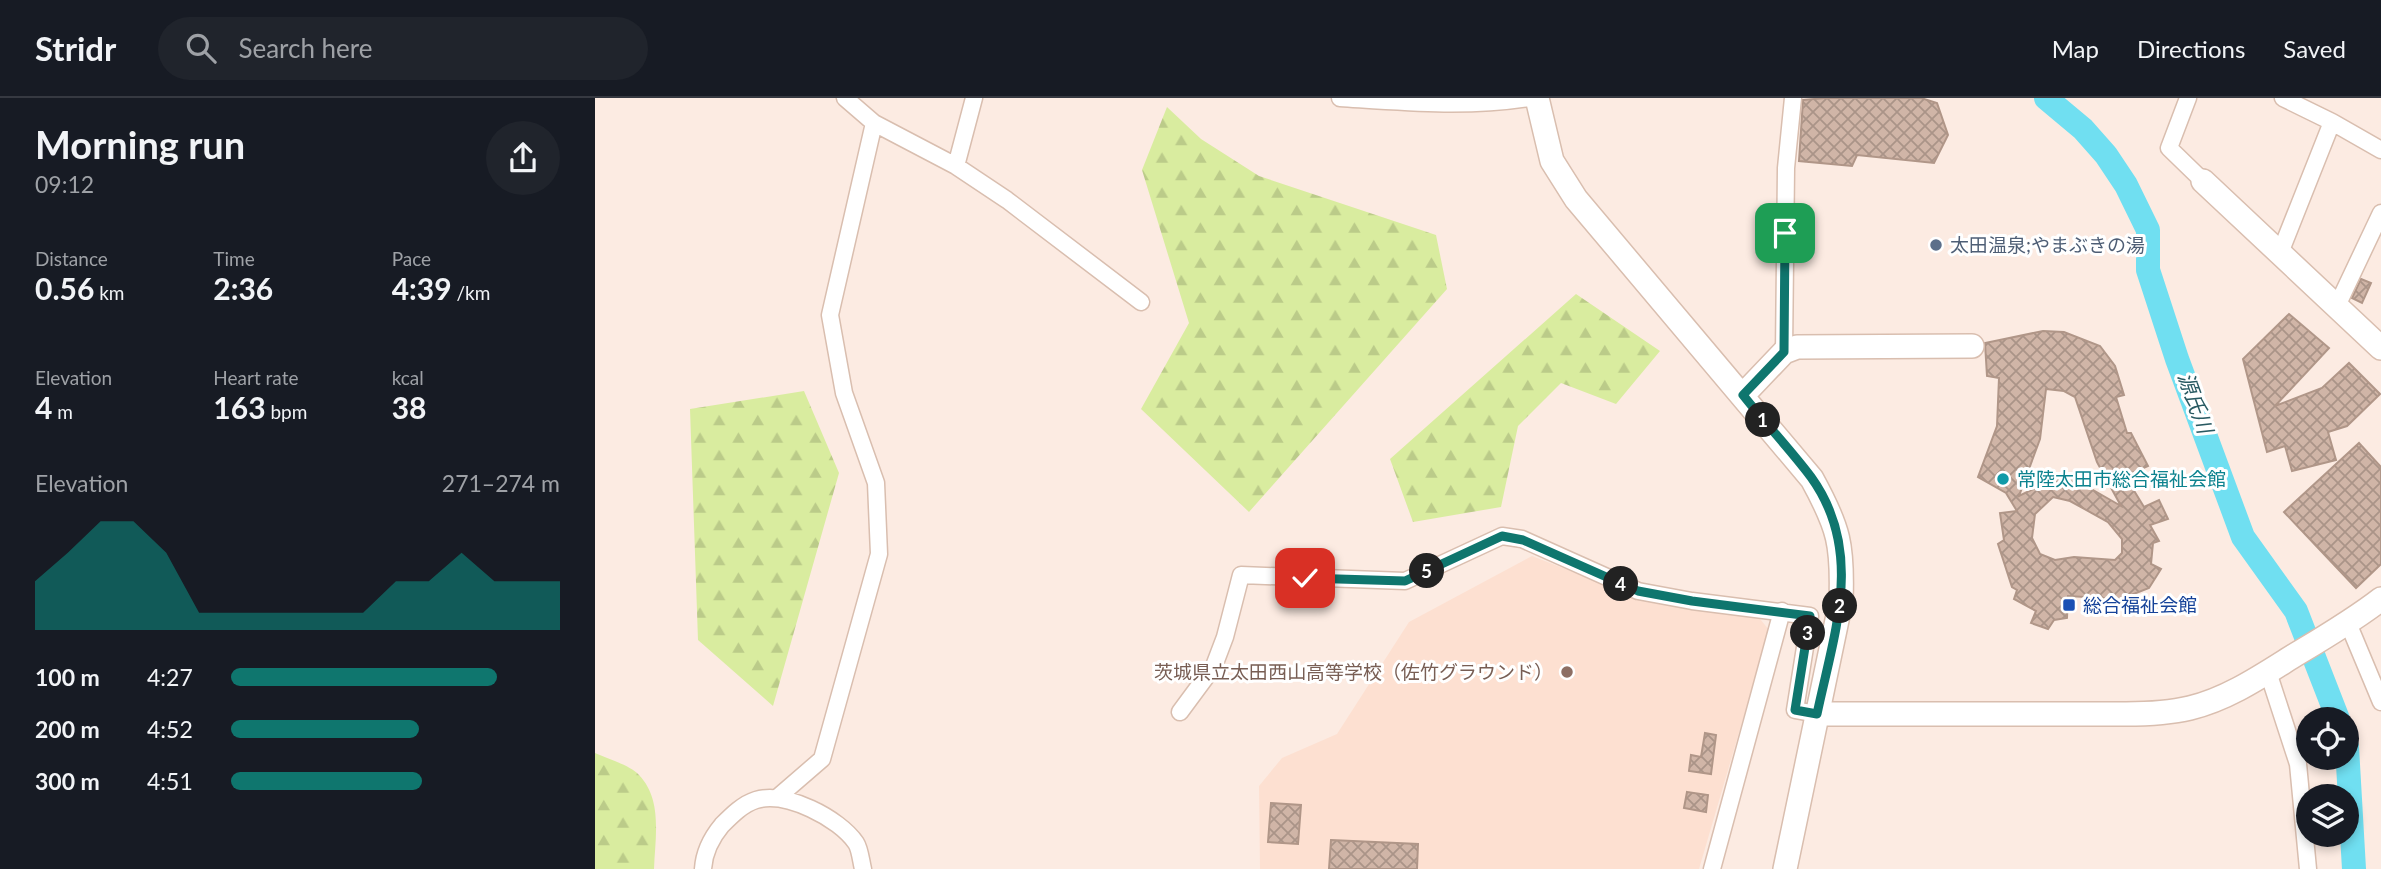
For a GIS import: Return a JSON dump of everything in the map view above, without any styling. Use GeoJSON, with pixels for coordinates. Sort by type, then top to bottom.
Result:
{"type":"FeatureCollection","features":[{"type":"Feature","properties":{"kind":"street"},"geometry":{"type":"LineString","coordinates":[[845,98],[874,123],[956,166],[1007,200],[1141,302]]}},
{"type":"Feature","properties":{"kind":"street"},"geometry":{"type":"LineString","coordinates":[[956,166],[975,98]]}},
{"type":"Feature","properties":{"kind":"street"},"geometry":{"type":"LineString","coordinates":[[1340,98],[1425,103],[1500,102],[1528,98]]}},
{"type":"Feature","properties":{"kind":"street"},"geometry":{"type":"LineString","coordinates":[[1537,98],[1552,161],[1576,200],[1812,479],[1830,512],[1840,540],[1841,601],[1785,869]]}},
{"type":"Feature","properties":{"kind":"street"},"geometry":{"type":"LineString","coordinates":[[1784,352],[1786,168],[1793,98]]}},
{"type":"Feature","properties":{"kind":"street"},"geometry":{"type":"LineString","coordinates":[[2188,98],[2169,148],[2381,348]]}},
{"type":"Feature","properties":{"kind":"street"},"geometry":{"type":"LineString","coordinates":[[2283,98],[2381,150]]}},
{"type":"Feature","properties":{"kind":"street"},"geometry":{"type":"LineString","coordinates":[[2280,253],[2332,122]]}},
{"type":"Feature","properties":{"kind":"street"},"geometry":{"type":"LineString","coordinates":[[778,797],[822,759],[879,554],[876,483],[844,393],[830,315],[874,123]]}},
{"type":"Feature","properties":{"kind":"street"},"geometry":{"type":"LineString","coordinates":[[2337,306],[2381,214]]}},
{"type":"Feature","properties":{"kind":"street"},"geometry":{"type":"LineString","coordinates":[[1743,395],[1784,352],[1797,347],[1972,346]]}},
{"type":"Feature","properties":{"kind":"street"},"geometry":{"type":"LineString","coordinates":[[1180,712],[1214,666],[1241,575],[1405,581],[1502,536],[1523,540],[1638,591],[1692,601],[1810,616],[1795,710],[1817,714],[2160,713],[2190,708],[2209,702],[2274,668],[2381,599]]}},
{"type":"Feature","properties":{"kind":"street"},"geometry":{"type":"LineString","coordinates":[[1712,869],[1782,611]]}},
{"type":"Feature","properties":{"kind":"street"},"geometry":{"type":"LineString","coordinates":[[2341,627],[2381,702]]}},
{"type":"Feature","properties":{"kind":"street"},"geometry":{"type":"LineString","coordinates":[[2274,668],[2298,764],[2308,869]]}},
{"type":"Feature","properties":{"kind":"street"},"geometry":{"type":"LineString","coordinates":[[703,869],[703,860],[714,835],[741,807],[757,800],[778,797],[824,814],[856,844],[863,869]]}},
{"type":"Feature","properties":{"kind":"shaded area","name":"茨城県立太田西山高等学校（佐竹グラウンド）"},"geometry":{"type":"Polygon","coordinates":[[[1532,556],[1645,600],[1756,614],[1769,630],[1699,869],[1260,869],[1259,786],[1282,758],[1337,734],[1409,622],[1532,556]]]}},
{"type":"Feature","properties":{"kind":"green space"},"geometry":{"type":"Polygon","coordinates":[[[1167,107],[1201,139],[1259,176],[1436,235],[1447,289],[1249,512],[1141,409],[1189,323],[1142,170],[1167,107]]]}},
{"type":"Feature","properties":{"kind":"green space"},"geometry":{"type":"Polygon","coordinates":[[[1576,294],[1660,351],[1616,404],[1561,383],[1518,426],[1501,507],[1413,522],[1390,459],[1576,294]]]}},
{"type":"Feature","properties":{"kind":"green space"},"geometry":{"type":"Polygon","coordinates":[[[804,391],[839,473],[773,706],[698,640],[690,409],[804,391]]]}},
{"type":"Feature","properties":{"kind":"green space"},"geometry":{"type":"Polygon","coordinates":[[[595,753],[630,768],[647,785],[652,796],[656,820],[654,869],[595,869],[595,753]]]}},
{"type":"Feature","properties":{"kind":"building"},"geometry":{"type":"Polygon","coordinates":[[[1921,98],[1937,103],[1948,135],[1934,163],[1857,155],[1852,166],[1799,161],[1803,100],[1921,98]]]}},
{"type":"Feature","properties":{"kind":"building"},"geometry":{"type":"Polygon","coordinates":[[[2361,279],[2371,283],[2362,303],[2352,298],[2361,279]]]}},
{"type":"Feature","properties":{"kind":"building"},"geometry":{"type":"Polygon","coordinates":[[[2289,314],[2329,348],[2275,406],[2322,388],[2349,363],[2380,394],[2347,426],[2328,432],[2336,460],[2292,471],[2285,446],[2267,452],[2243,359],[2289,314]]]}},
{"type":"Feature","properties":{"kind":"building","name":"常陸太田市総合福祉会館"},"geometry":{"type":"Polygon","coordinates":[[[2043,331],[2064,332],[2100,346],[2115,366],[2124,395],[2116,397],[2127,433],[2131,433],[2148,466],[2125,476],[2144,507],[2159,500],[2168,519],[2150,525],[2159,541],[2153,543],[2151,564],[2161,569],[2149,588],[2121,599],[2068,596],[2067,618],[2054,620],[2048,629],[2031,623],[2036,611],[2014,599],[2017,590],[2012,587],[1998,544],[2004,540],[2000,513],[2017,511],[2006,493],[1978,477],[1997,426],[1999,378],[1987,376],[1985,343],[2043,331]],[[2046,389],[2040,439],[2019,496],[2054,479],[2072,478],[2121,506],[2097,462],[2075,397],[2064,391],[2046,389]],[[2053,497],[2035,514],[2032,538],[2040,554],[2055,560],[2074,557],[2115,560],[2122,553],[2122,539],[2108,522],[2070,501],[2053,497]]]}},
{"type":"Feature","properties":{"kind":"building"},"geometry":{"type":"Polygon","coordinates":[[[2359,443],[2381,467],[2381,564],[2356,588],[2284,512],[2359,443]]]}},
{"type":"Feature","properties":{"kind":"building"},"geometry":{"type":"Polygon","coordinates":[[[1705,733],[1716,735],[1711,774],[1689,771],[1691,755],[1701,757],[1705,733]]]}},
{"type":"Feature","properties":{"kind":"building"},"geometry":{"type":"Polygon","coordinates":[[[1687,792],[1708,795],[1706,812],[1684,808],[1687,792]]]}},
{"type":"Feature","properties":{"kind":"building"},"geometry":{"type":"Polygon","coordinates":[[[1271,803],[1301,805],[1298,844],[1268,842],[1271,803]]]}},
{"type":"Feature","properties":{"kind":"building"},"geometry":{"type":"Polygon","coordinates":[[[1331,840],[1418,844],[1417,869],[1329,869],[1331,840]]]}},
{"type":"Feature","properties":{"kind":"waterway","name":"源氏川"},"geometry":{"type":"LineString","coordinates":[[2046,98],[2083,129],[2106,155],[2126,185],[2148,230],[2148,270],[2177,359],[2243,537],[2296,611],[2333,707]]}},
{"type":"Feature","properties":{"kind":"waterway","name":"源氏川"},"geometry":{"type":"LineString","coordinates":[[2348,770],[2354,869]]}},
{"type":"Feature","properties":{"kind":"place","name":"太田温泉;やまぶきの湯"},"geometry":{"type":"Point","coordinates":[1936,245]}},
{"type":"Feature","properties":{"kind":"place","name":"常陸太田市総合福祉会館"},"geometry":{"type":"Point","coordinates":[2003,479]}},
{"type":"Feature","properties":{"kind":"place","name":"総合福祉会館"},"geometry":{"type":"Point","coordinates":[2069,605]}},
{"type":"Feature","properties":{"kind":"place","name":"茨城県立太田西山高等学校（佐竹グラウンド）"},"geometry":{"type":"Point","coordinates":[1567,672]}},
{"type":"Feature","properties":{"kind":"route"},"geometry":{"type":"LineString","coordinates":[[1305,578],[1405,581],[1502,536],[1523,540],[1638,591],[1692,601],[1810,616],[1795,710],[1817,714],[1841,601],[1840,540],[1830,512],[1812,479],[1743,395],[1784,352],[1785,233]]}}]}
